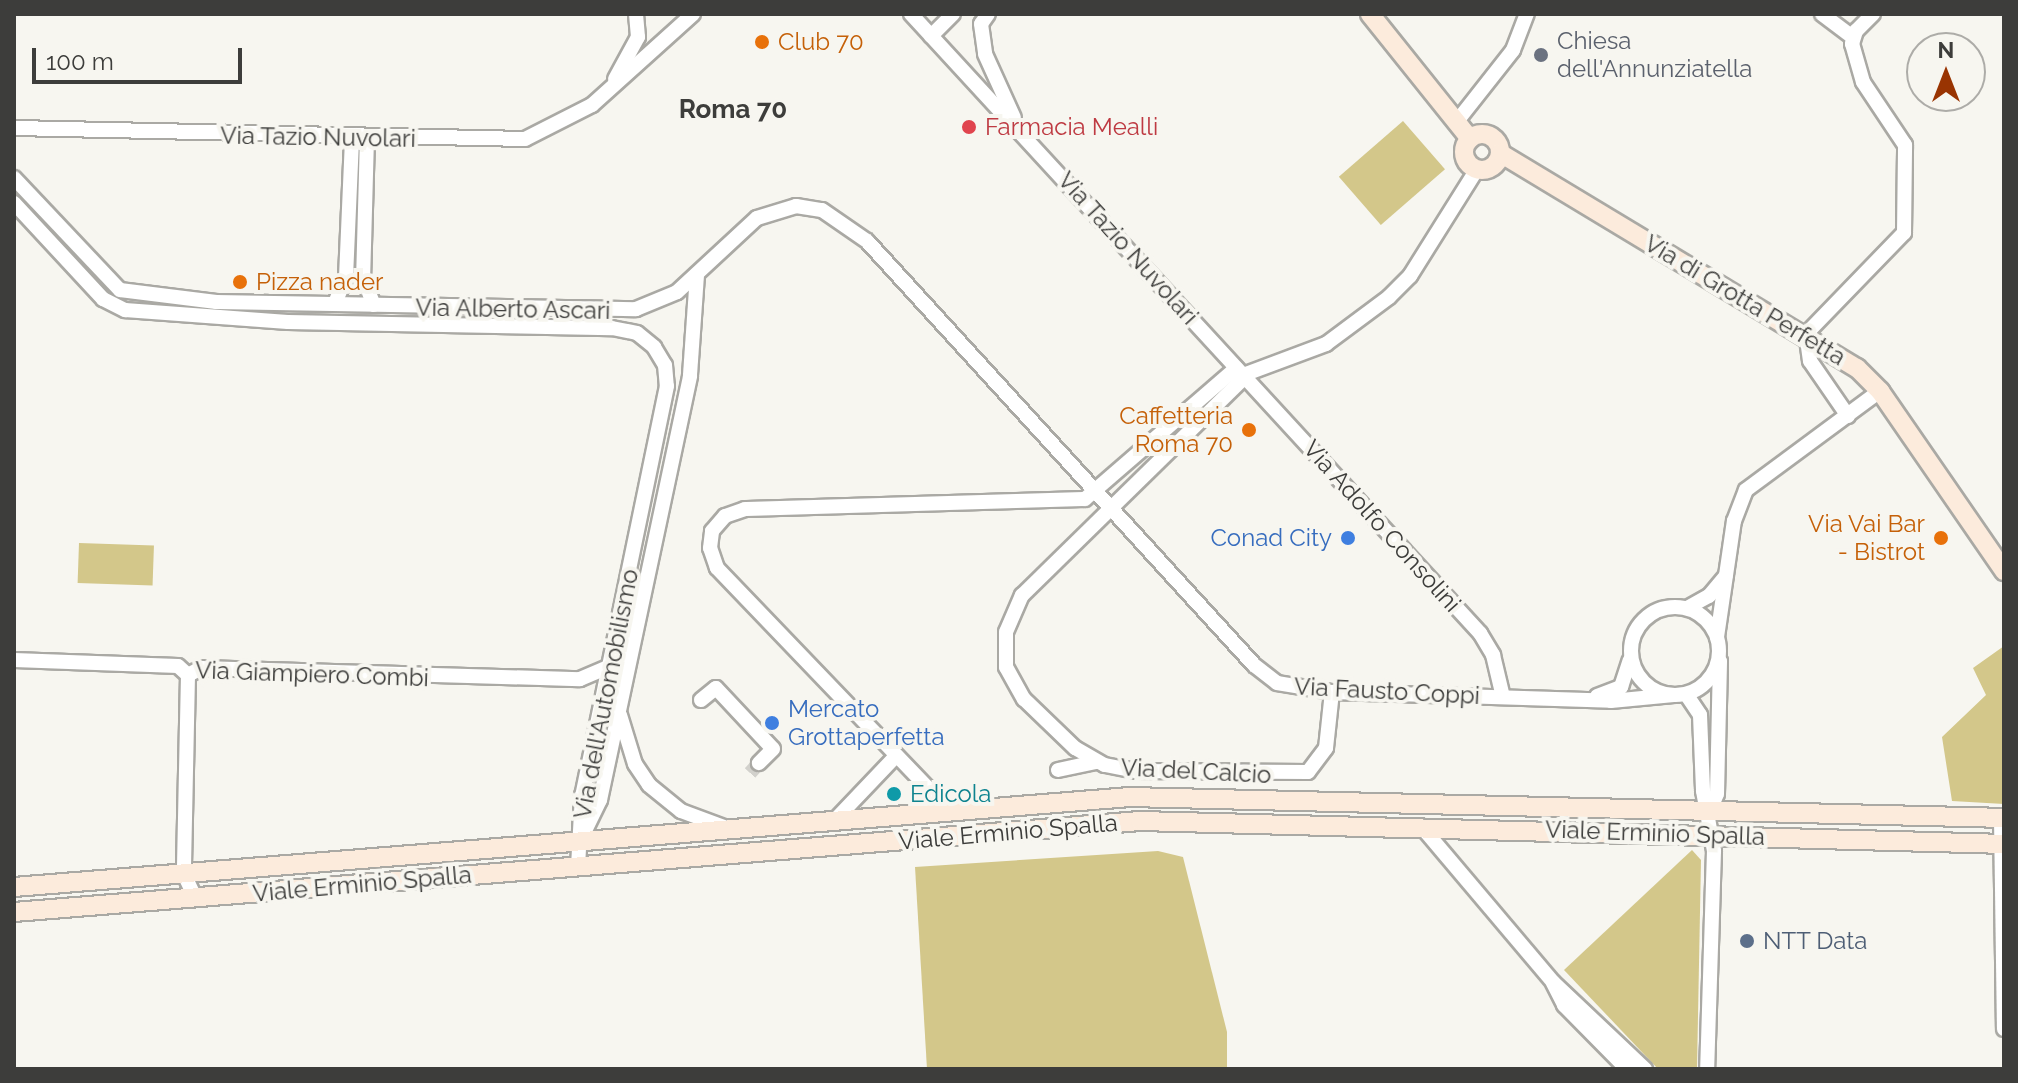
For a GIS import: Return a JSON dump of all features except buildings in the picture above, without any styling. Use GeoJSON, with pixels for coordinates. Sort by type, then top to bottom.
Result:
{"type":"FeatureCollection","features":[{"type":"Feature","properties":{"kind":"main road"},"geometry":{"type":"LineString","coordinates":[[1370,14],[1458,120],[1470,139],[1465,158],[1477,169],[1493,165],[1500,153]]}},
{"type":"Feature","properties":{"kind":"main road","name":"Via di Grotta Perfetta"},"geometry":{"type":"LineString","coordinates":[[1470,139],[1491,137],[1500,153],[1851,363],[1880,391],[2004,571]]}},
{"type":"Feature","properties":{"kind":"main road","name":"Viale Erminio Spalla"},"geometry":{"type":"LineString","coordinates":[[14,887],[1154,796],[2002,818]]}},
{"type":"Feature","properties":{"kind":"main road","name":"Viale Erminio Spalla"},"geometry":{"type":"LineString","coordinates":[[14,912],[1118,822],[1712,833],[2002,844]]}},
{"type":"Feature","properties":{"kind":"street","name":"Via Tazio Nuvolari"},"geometry":{"type":"LineString","coordinates":[[609,90],[635,44],[636,14]]}},
{"type":"Feature","properties":{"kind":"street","name":"Via Tazio Nuvolari"},"geometry":{"type":"LineString","coordinates":[[14,128],[352,138],[525,139],[578,116],[693,14]]}},
{"type":"Feature","properties":{"kind":"street","name":"Via Tazio Nuvolari"},"geometry":{"type":"LineString","coordinates":[[911,14],[1242,373]]}},
{"type":"Feature","properties":{"kind":"street"},"geometry":{"type":"LineString","coordinates":[[931,36],[953,14]]}},
{"type":"Feature","properties":{"kind":"street"},"geometry":{"type":"LineString","coordinates":[[1458,120],[1513,50],[1527,14]]}},
{"type":"Feature","properties":{"kind":"street"},"geometry":{"type":"LineString","coordinates":[[1822,14],[1852,37],[1863,82],[1905,145],[1907,222],[1904,233],[1806,334],[1810,361],[1848,416]]}},
{"type":"Feature","properties":{"kind":"street"},"geometry":{"type":"LineString","coordinates":[[1852,37],[1873,14]]}},
{"type":"Feature","properties":{"kind":"street","name":"Via Tazio Nuvolari"},"geometry":{"type":"LineString","coordinates":[[984,19],[989,65],[1020,129]]}},
{"type":"Feature","properties":{"kind":"street"},"geometry":{"type":"LineString","coordinates":[[335,303],[346,277],[352,138]]}},
{"type":"Feature","properties":{"kind":"street"},"geometry":{"type":"LineString","coordinates":[[367,138],[363,277],[374,305]]}},
{"type":"Feature","properties":{"kind":"street"},"geometry":{"type":"LineString","coordinates":[[950,811],[717,568],[710,541],[718,522],[736,511],[1080,500],[1096,493],[1242,373],[1326,344],[1389,297],[1410,276],[1477,169]]}},
{"type":"Feature","properties":{"kind":"street","name":"Via Alberto Ascari"},"geometry":{"type":"LineString","coordinates":[[14,178],[86,255],[128,293],[199,301],[245,299],[374,305],[631,331],[654,347],[667,377]]}},
{"type":"Feature","properties":{"kind":"street","name":"Via Alberto Ascari"},"geometry":{"type":"LineString","coordinates":[[14,203],[103,299],[125,310],[243,320],[492,317],[641,308],[677,292],[749,224],[774,210],[809,207],[835,215],[942,322],[1096,493]]}},
{"type":"Feature","properties":{"kind":"street"},"geometry":{"type":"LineString","coordinates":[[74,267],[86,255]]}},
{"type":"Feature","properties":{"kind":"street","name":"Via dell'Automobilismo"},"geometry":{"type":"LineString","coordinates":[[580,842],[600,800],[678,433],[692,363],[697,274]]}},
{"type":"Feature","properties":{"kind":"street"},"geometry":{"type":"LineString","coordinates":[[243,320],[245,299]]}},
{"type":"Feature","properties":{"kind":"street"},"geometry":{"type":"LineString","coordinates":[[1111,509],[1242,373]]}},
{"type":"Feature","properties":{"kind":"street","name":"Via Adolfo Consolini"},"geometry":{"type":"LineString","coordinates":[[1242,373],[1480,633],[1493,655],[1503,697]]}},
{"type":"Feature","properties":{"kind":"street","name":"Via dell'Automobilismo"},"geometry":{"type":"LineString","coordinates":[[580,842],[581,801],[667,377]]}},
{"type":"Feature","properties":{"kind":"street"},"geometry":{"type":"LineString","coordinates":[[1710,811],[1718,785],[1717,637],[1734,521],[1746,490],[1880,391]]}},
{"type":"Feature","properties":{"kind":"street"},"geometry":{"type":"LineString","coordinates":[[658,429],[678,433]]}},
{"type":"Feature","properties":{"kind":"street","name":"Via Fausto Coppi"},"geometry":{"type":"LineString","coordinates":[[1096,493],[1263,673],[1293,689],[1569,699],[1680,695]]}},
{"type":"Feature","properties":{"kind":"street"},"geometry":{"type":"LineString","coordinates":[[643,505],[661,508]]}},
{"type":"Feature","properties":{"kind":"street","name":"Via del Calcio"},"geometry":{"type":"LineString","coordinates":[[1111,509],[1015,607],[1005,639],[1010,680],[1041,717],[1096,762],[1136,771],[1304,773],[1319,764],[1325,751],[1332,692]]}},
{"type":"Feature","properties":{"kind":"street"},"geometry":{"type":"LineString","coordinates":[[1687,608],[1709,596],[1727,576]]}},
{"type":"Feature","properties":{"kind":"street"},"geometry":{"type":"LineString","coordinates":[[1707,1069],[1712,833],[1703,784],[1700,715],[1680,695],[1645,684],[1631,658],[1632,637],[1644,618],[1666,607],[1687,608],[1706,619],[1717,637]]}},
{"type":"Feature","properties":{"kind":"street","name":"Via Fausto Coppi"},"geometry":{"type":"LineString","coordinates":[[1569,699],[1617,690],[1628,677],[1631,658]]}},
{"type":"Feature","properties":{"kind":"street","name":"Via Giampiero Combi"},"geometry":{"type":"LineString","coordinates":[[14,660],[178,666],[188,675],[201,668],[580,679],[608,667]]}},
{"type":"Feature","properties":{"kind":"street"},"geometry":{"type":"LineString","coordinates":[[1680,695],[1708,681],[1719,660]]}},
{"type":"Feature","properties":{"kind":"street"},"geometry":{"type":"LineString","coordinates":[[188,675],[184,874],[195,898]]}},
{"type":"Feature","properties":{"kind":"street"},"geometry":{"type":"LineString","coordinates":[[701,700],[712,683],[777,753],[759,763]]}},
{"type":"Feature","properties":{"kind":"street","name":"Via dell'Automobilismo"},"geometry":{"type":"LineString","coordinates":[[619,710],[635,764],[649,785],[681,811],[728,828]]}},
{"type":"Feature","properties":{"kind":"street"},"geometry":{"type":"LineString","coordinates":[[835,820],[896,756]]}},
{"type":"Feature","properties":{"kind":"street"},"geometry":{"type":"LineString","coordinates":[[1058,770],[1096,762]]}},
{"type":"Feature","properties":{"kind":"street"},"geometry":{"type":"LineString","coordinates":[[1402,802],[1402,826]]}},
{"type":"Feature","properties":{"kind":"street"},"geometry":{"type":"LineString","coordinates":[[2002,818],[2004,1029]]}},
{"type":"Feature","properties":{"kind":"street"},"geometry":{"type":"LineString","coordinates":[[1422,827],[1553,982],[1643,1068]]}},
{"type":"Feature","properties":{"kind":"street"},"geometry":{"type":"LineString","coordinates":[[578,866],[580,842]]}},
{"type":"Feature","properties":{"kind":"street"},"geometry":{"type":"LineString","coordinates":[[523,846],[524,871]]}},
{"type":"Feature","properties":{"kind":"street"},"geometry":{"type":"LineString","coordinates":[[1553,982],[1564,1005],[1627,1069]]}},
{"type":"Feature","properties":{"kind":"shaded area"},"geometry":{"type":"Polygon","coordinates":[[[1403,121],[1445,169],[1381,225],[1339,177],[1403,121]]]}},
{"type":"Feature","properties":{"kind":"shaded area"},"geometry":{"type":"Polygon","coordinates":[[[79,543],[154,546],[153,586],[78,583],[79,543]]]}},
{"type":"Feature","properties":{"kind":"shaded area"},"geometry":{"type":"Polygon","coordinates":[[[2004,646],[2004,804],[1952,801],[1942,737],[1986,695],[1973,668],[2004,646]]]}},
{"type":"Feature","properties":{"kind":"shaded area"},"geometry":{"type":"Polygon","coordinates":[[[1692,850],[1701,860],[1697,1068],[1658,1069],[1564,970],[1692,850]]]}},
{"type":"Feature","properties":{"kind":"shaded area"},"geometry":{"type":"Polygon","coordinates":[[[1158,851],[1183,857],[1227,1032],[1227,1069],[927,1069],[915,867],[1158,851]]]}},
{"type":"Feature","properties":{"kind":"tunnel"},"geometry":{"type":"LineString","coordinates":[[750,773],[759,763]]}},
{"type":"Feature","properties":{"kind":"place","name":"Club 70"},"geometry":{"type":"Point","coordinates":[762,42]}},
{"type":"Feature","properties":{"kind":"place","name":"Chiesa dell'Annunziatella"},"geometry":{"type":"Point","coordinates":[1541,55]}},
{"type":"Feature","properties":{"kind":"place","name":"Farmacia Mealli"},"geometry":{"type":"Point","coordinates":[969,127]}},
{"type":"Feature","properties":{"kind":"place","name":"Pizza nader"},"geometry":{"type":"Point","coordinates":[240,282]}},
{"type":"Feature","properties":{"kind":"place","name":"Caffetteria Roma 70"},"geometry":{"type":"Point","coordinates":[1249,430]}},
{"type":"Feature","properties":{"kind":"place","name":"Conad City"},"geometry":{"type":"Point","coordinates":[1348,538]}},
{"type":"Feature","properties":{"kind":"place","name":"Via Vai Bar - Bistrot"},"geometry":{"type":"Point","coordinates":[1941,538]}},
{"type":"Feature","properties":{"kind":"place","name":"Mercato Grottaperfetta"},"geometry":{"type":"Point","coordinates":[772,723]}},
{"type":"Feature","properties":{"kind":"place","name":"Edicola"},"geometry":{"type":"Point","coordinates":[894,794]}},
{"type":"Feature","properties":{"kind":"place","name":"NTT Data"},"geometry":{"type":"Point","coordinates":[1747,941]}},
{"type":"Feature","properties":{"kind":"district","name":"Roma 70"},"geometry":{"type":"Point","coordinates":[733,110]}}]}
